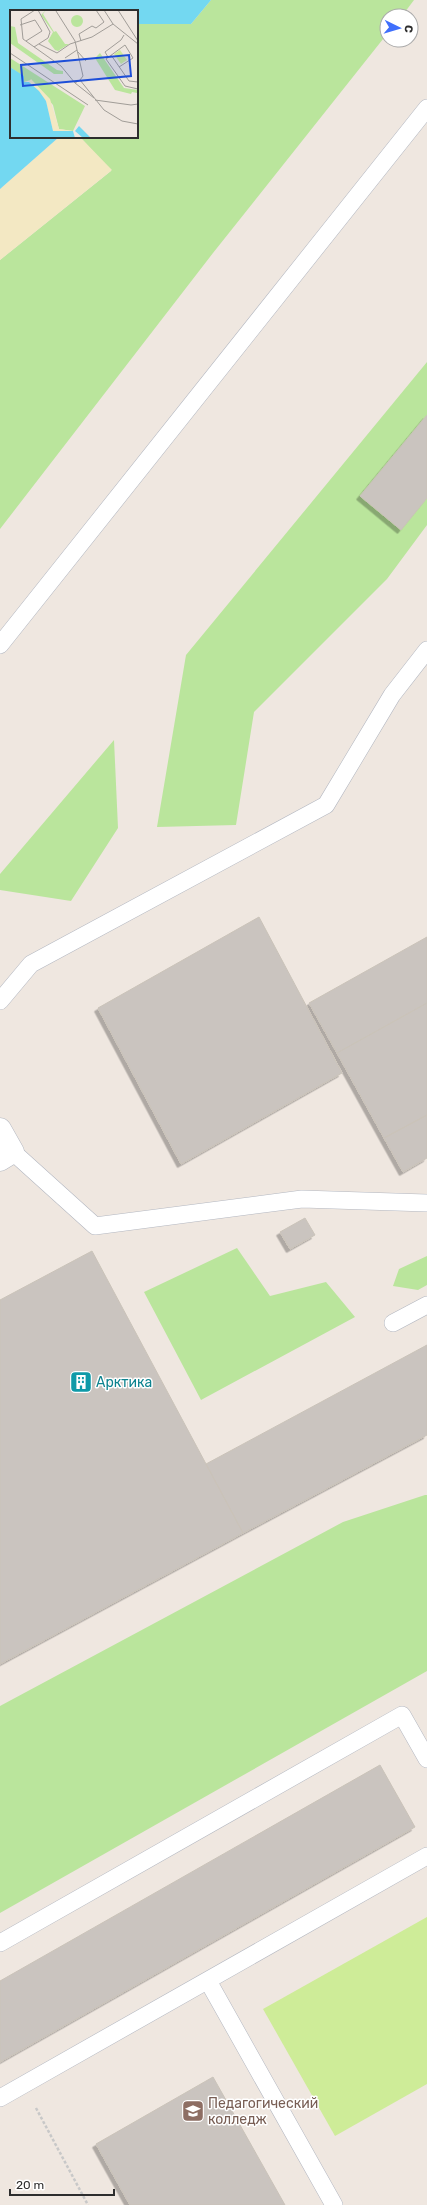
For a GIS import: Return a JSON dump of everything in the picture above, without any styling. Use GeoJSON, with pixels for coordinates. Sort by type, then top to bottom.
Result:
{"type":"FeatureCollection","features":[{"type":"Feature","properties":{"kind":"street"},"geometry":{"type":"LineString","coordinates":[[0,1129],[7,1156]]}},
{"type":"Feature","properties":{"kind":"lane"},"geometry":{"type":"LineString","coordinates":[[0,645],[427,108]]}},
{"type":"Feature","properties":{"kind":"lane"},"geometry":{"type":"LineString","coordinates":[[0,1002],[31,964],[326,805],[392,695],[427,650]]}},
{"type":"Feature","properties":{"kind":"lane"},"geometry":{"type":"LineString","coordinates":[[7,1156],[96,1226],[302,1198],[427,1203]]}},
{"type":"Feature","properties":{"kind":"lane"},"geometry":{"type":"LineString","coordinates":[[393,1323],[427,1305]]}},
{"type":"Feature","properties":{"kind":"lane"},"geometry":{"type":"LineString","coordinates":[[0,1943],[402,1715],[427,1759]]}},
{"type":"Feature","properties":{"kind":"lane"},"geometry":{"type":"LineString","coordinates":[[0,2098],[427,1856]]}},
{"type":"Feature","properties":{"kind":"lane"},"geometry":{"type":"LineString","coordinates":[[208,1981],[334,2205]]}},
{"type":"Feature","properties":{"kind":"path"},"geometry":{"type":"LineString","coordinates":[[24,2084],[88,2205]]}},
{"type":"Feature","properties":{"kind":"green space"},"geometry":{"type":"Polygon","coordinates":[[[211,0],[414,0],[408,8],[379,8],[379,44],[213,253],[0,529],[0,260],[111,171],[81,138],[138,138],[138,24],[191,24],[211,0]]]}},
{"type":"Feature","properties":{"kind":"green space"},"geometry":{"type":"Polygon","coordinates":[[[427,362],[427,525],[387,579],[254,712],[236,825],[157,827],[186,655],[427,362]]]}},
{"type":"Feature","properties":{"kind":"green space"},"geometry":{"type":"Polygon","coordinates":[[[114,740],[118,828],[71,901],[0,890],[0,874],[114,740]]]}},
{"type":"Feature","properties":{"kind":"green space"},"geometry":{"type":"Polygon","coordinates":[[[237,1248],[270,1296],[326,1282],[355,1317],[201,1400],[144,1292],[237,1248]]]}},
{"type":"Feature","properties":{"kind":"green space"},"geometry":{"type":"Polygon","coordinates":[[[427,1256],[427,1285],[418,1290],[393,1286],[399,1269],[427,1256]]]}},
{"type":"Feature","properties":{"kind":"green space"},"geometry":{"type":"Polygon","coordinates":[[[427,1495],[427,1671],[0,1913],[0,1706],[343,1522],[427,1495]]]}},
{"type":"Feature","properties":{"kind":"green space"},"geometry":{"type":"Polygon","coordinates":[[[427,1917],[427,2084],[335,2136],[263,2009],[427,1917]]]}},
{"type":"Feature","properties":{"kind":"sand"},"geometry":{"type":"Polygon","coordinates":[[[58,138],[81,138],[112,170],[0,260],[0,189],[58,138]]]}},
{"type":"Feature","properties":{"kind":"water"},"geometry":{"type":"Polygon","coordinates":[[[0,0],[211,0],[191,24],[138,24],[138,10],[10,10],[10,138],[58,138],[0,189],[0,0]]]}},
{"type":"Feature","properties":{"kind":"building"},"geometry":{"type":"Polygon","coordinates":[[[427,415],[427,498],[401,530],[360,496],[427,415]]]}},
{"type":"Feature","properties":{"kind":"building"},"geometry":{"type":"Polygon","coordinates":[[[259,917],[342,1073],[181,1164],[98,1008],[259,917]]]}},
{"type":"Feature","properties":{"kind":"building"},"geometry":{"type":"Polygon","coordinates":[[[427,937],[427,1003],[337,1053],[309,1003],[427,937]]]}},
{"type":"Feature","properties":{"kind":"building"},"geometry":{"type":"Polygon","coordinates":[[[427,1003],[427,1115],[384,1138],[337,1053],[427,1003]]]}},
{"type":"Feature","properties":{"kind":"building"},"geometry":{"type":"Polygon","coordinates":[[[427,1115],[427,1158],[403,1172],[384,1138],[427,1115]]]}},
{"type":"Feature","properties":{"kind":"building"},"geometry":{"type":"Polygon","coordinates":[[[305,1218],[315,1235],[290,1249],[280,1232],[305,1218]]]}},
{"type":"Feature","properties":{"kind":"building","name":"Арктика"},"geometry":{"type":"Polygon","coordinates":[[[92,1251],[243,1533],[0,1664],[0,1300],[92,1251]]]}},
{"type":"Feature","properties":{"kind":"building"},"geometry":{"type":"Polygon","coordinates":[[[427,1345],[427,1435],[243,1533],[206,1464],[427,1345]]]}},
{"type":"Feature","properties":{"kind":"building"},"geometry":{"type":"Polygon","coordinates":[[[380,1765],[415,1827],[0,2062],[0,1981],[380,1765]]]}},
{"type":"Feature","properties":{"kind":"building","name":"Педагогический колледж"},"geometry":{"type":"Polygon","coordinates":[[[213,2077],[285,2205],[130,2205],[96,2144],[213,2077]]]}},
{"type":"Feature","properties":{"kind":"place","name":"Арктика"},"geometry":{"type":"Point","coordinates":[81,1382]}},
{"type":"Feature","properties":{"kind":"place","name":"Педагогический колледж"},"geometry":{"type":"Point","coordinates":[193,2111]}}]}
